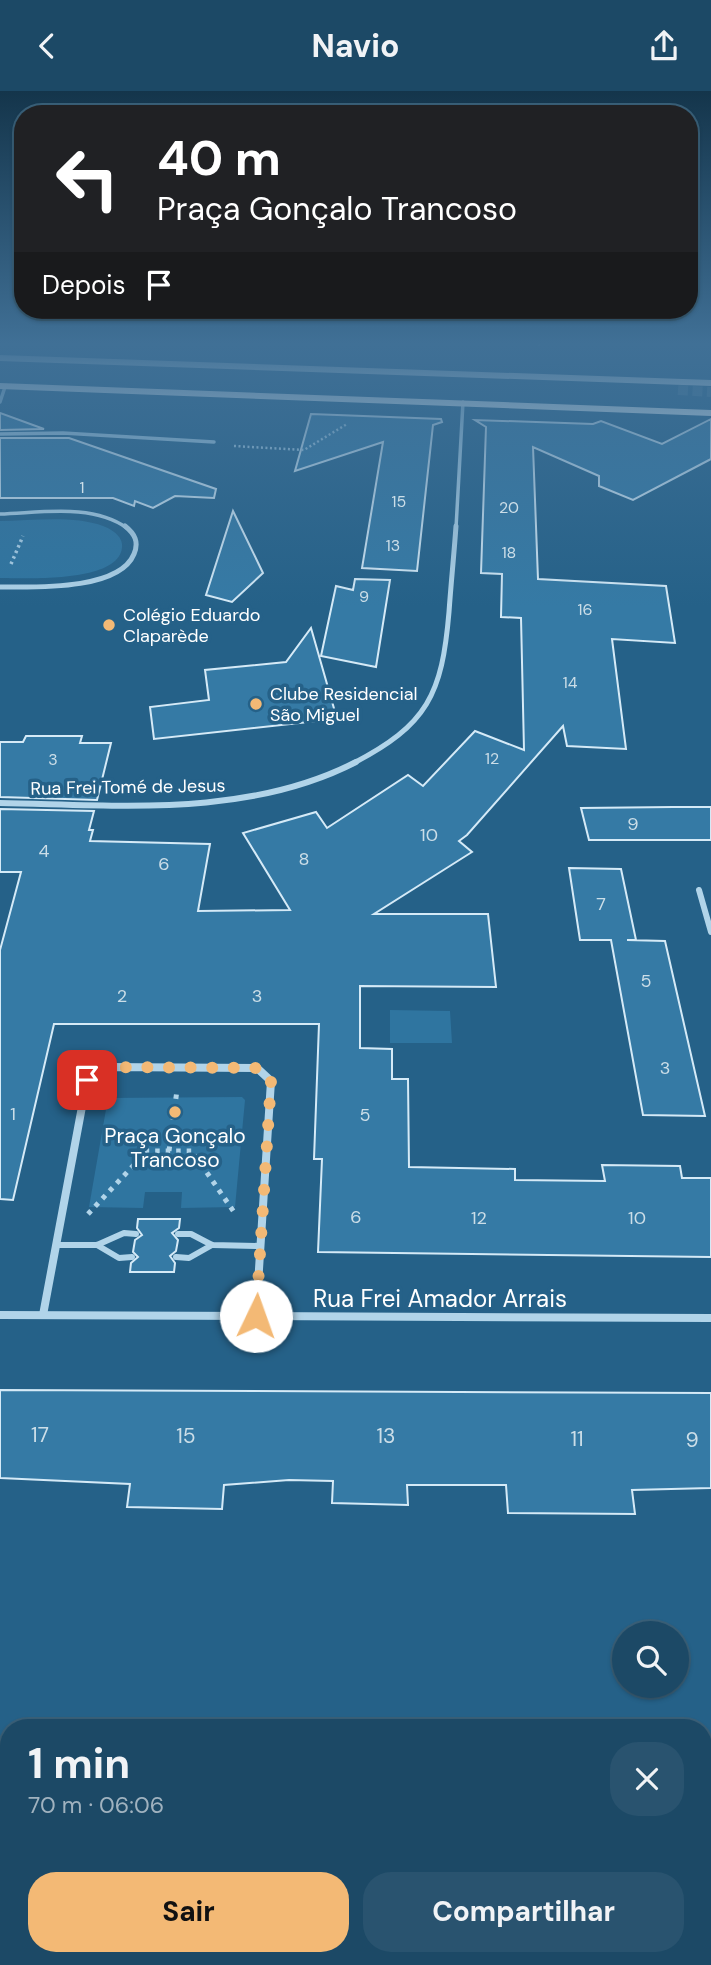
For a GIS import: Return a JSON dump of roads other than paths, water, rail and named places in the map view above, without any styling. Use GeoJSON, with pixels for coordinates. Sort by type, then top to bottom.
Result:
{"type":"FeatureCollection","features":[{"type":"Feature","properties":{"kind":"street","name":"Rua Frei Tomé de Jesus"},"geometry":{"type":"LineString","coordinates":[[0,803],[186,804],[252,797],[314,781],[341,770],[387,744],[405,729],[432,698],[443,665],[453,575],[461,431]]}},
{"type":"Feature","properties":{"kind":"street"},"geometry":{"type":"LineString","coordinates":[[0,434],[64,433],[214,442]]}},
{"type":"Feature","properties":{"kind":"street"},"geometry":{"type":"LineString","coordinates":[[0,514],[102,517],[122,524],[135,535],[137,549],[127,563],[94,580],[65,586],[0,587]]}},
{"type":"Feature","properties":{"kind":"street"},"geometry":{"type":"LineString","coordinates":[[699,890],[711,932]]}},
{"type":"Feature","properties":{"kind":"street"},"geometry":{"type":"LineString","coordinates":[[43,1315],[87,1080],[104,1067],[154,1067],[257,1068],[271,1081],[256,1316]]}},
{"type":"Feature","properties":{"kind":"street","name":"Rua Frei Amador Arrais"},"geometry":{"type":"LineString","coordinates":[[0,1315],[711,1318]]}},
{"type":"Feature","properties":{"kind":"lane"},"geometry":{"type":"LineString","coordinates":[[56,1245],[97,1245],[124,1233],[136,1234]]}},
{"type":"Feature","properties":{"kind":"lane"},"geometry":{"type":"LineString","coordinates":[[178,1234],[191,1234],[212,1245],[260,1245]]}},
{"type":"Feature","properties":{"kind":"lane"},"geometry":{"type":"LineString","coordinates":[[97,1245],[119,1258],[132,1257]]}},
{"type":"Feature","properties":{"kind":"lane"},"geometry":{"type":"LineString","coordinates":[[176,1257],[189,1258],[212,1245]]}},
{"type":"Feature","properties":{"kind":"place","name":"Colégio Eduardo Claparède"},"geometry":{"type":"Point","coordinates":[109,625]}},
{"type":"Feature","properties":{"kind":"place","name":"Clube Residencial São Miguel"},"geometry":{"type":"Point","coordinates":[256,704]}},
{"type":"Feature","properties":{"kind":"place","name":"Praça Gonçalo Trancoso"},"geometry":{"type":"Point","coordinates":[175,1112]}}]}
